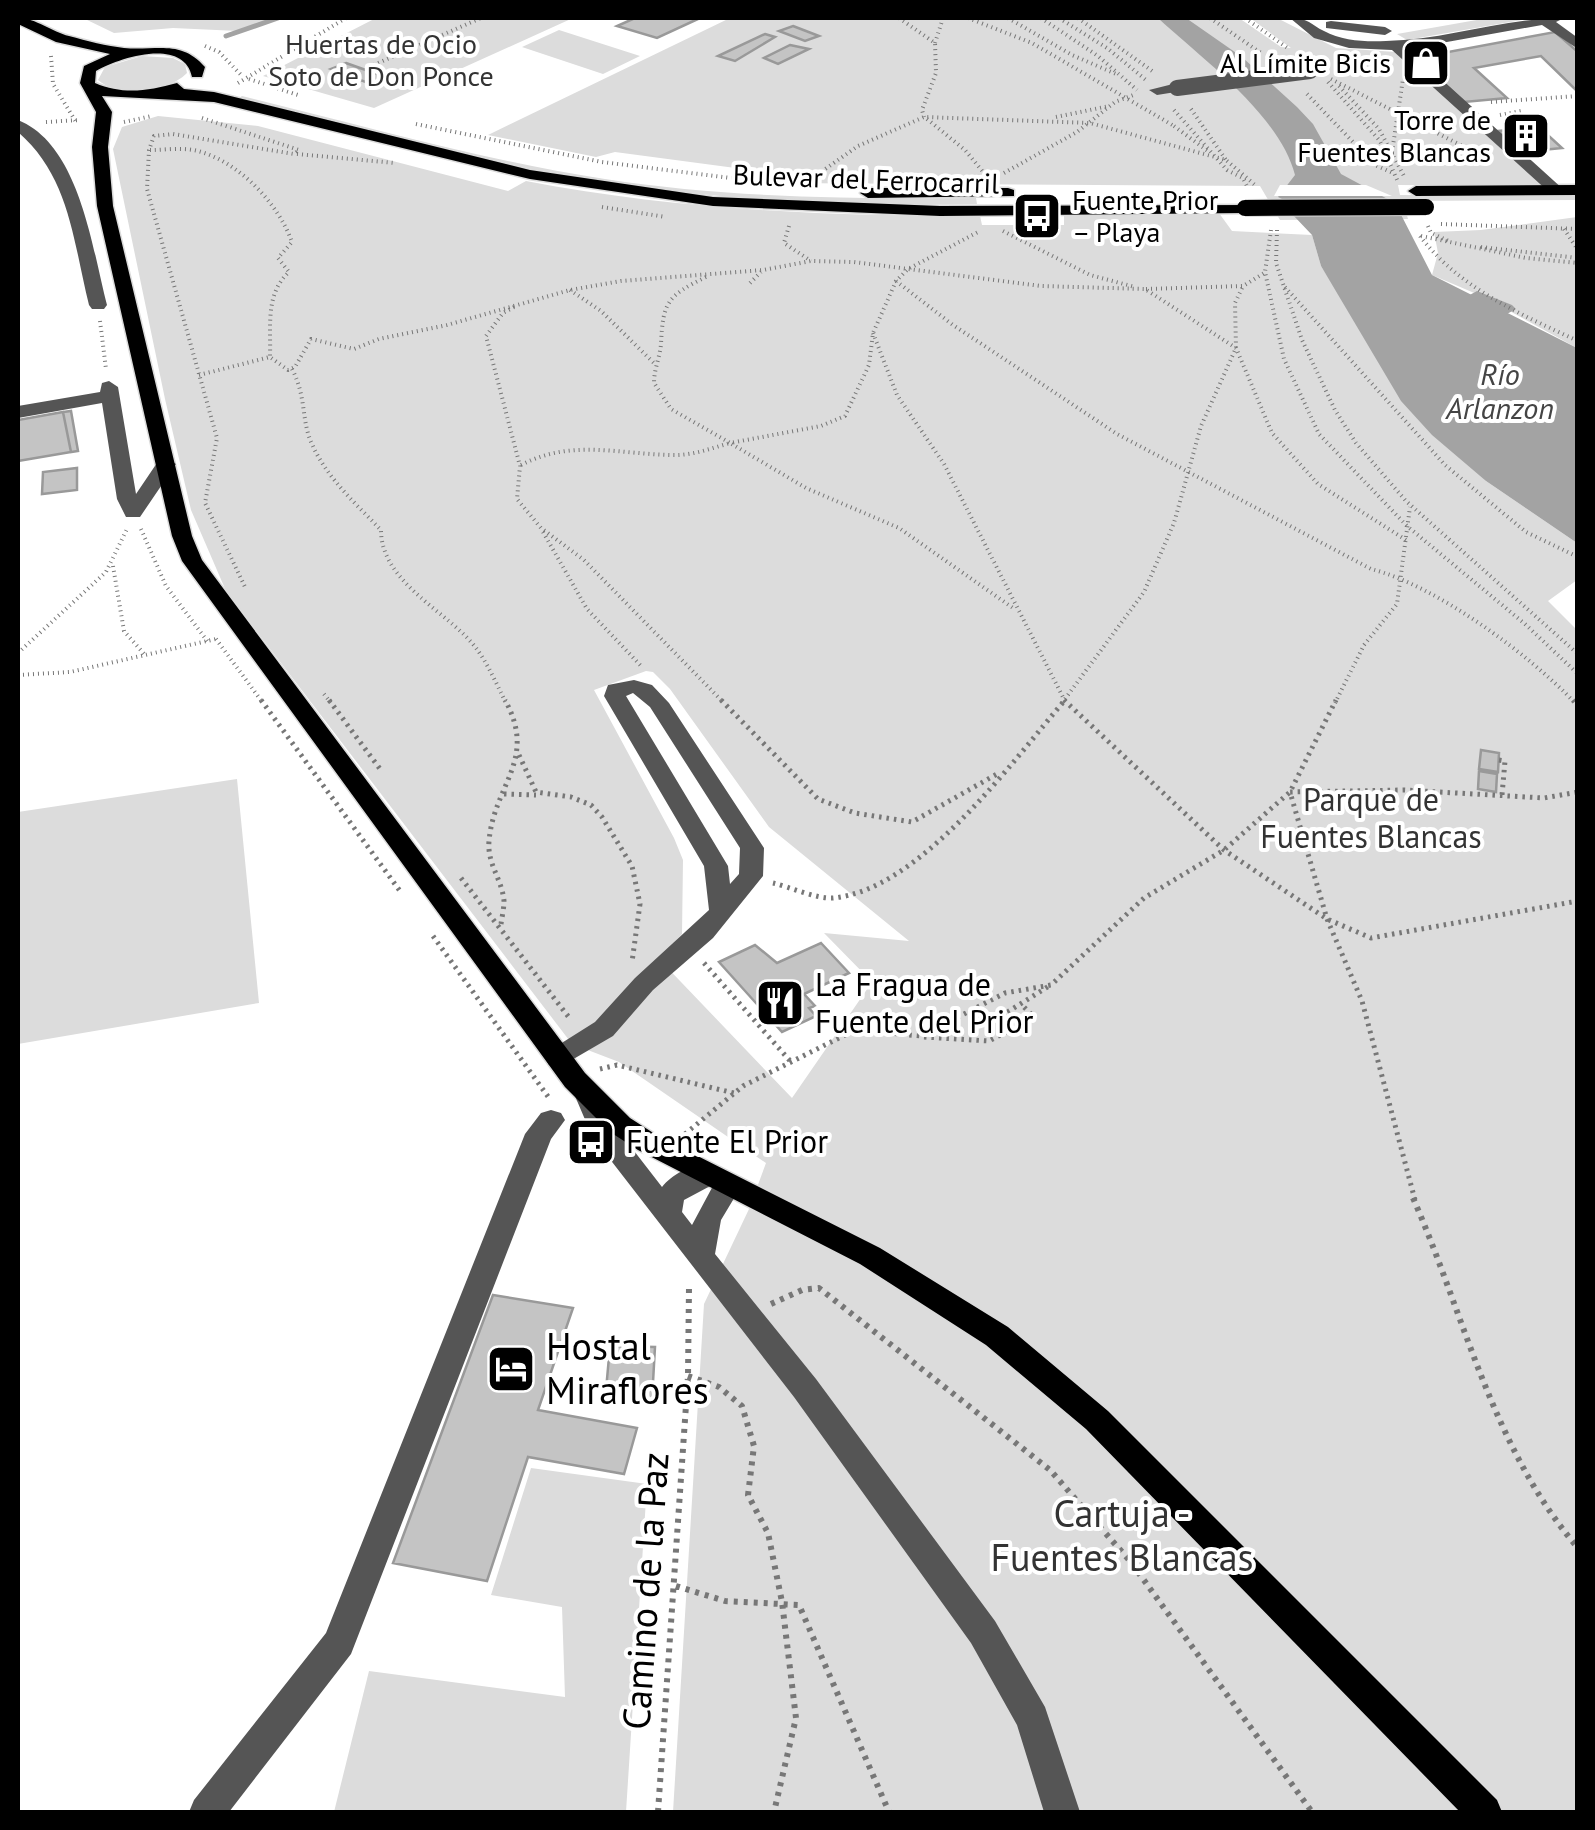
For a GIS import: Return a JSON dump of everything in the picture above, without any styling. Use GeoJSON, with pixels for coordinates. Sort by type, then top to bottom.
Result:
{"type":"FeatureCollection","features":[{"type":"Feature","properties":{"kind":"main road"},"geometry":{"type":"LineString","coordinates":[[18,19],[61,38],[128,53]]}},
{"type":"Feature","properties":{"kind":"main road"},"geometry":{"type":"LineString","coordinates":[[61,38],[79,51],[89,69]]}},
{"type":"Feature","properties":{"kind":"main road"},"geometry":{"type":"LineString","coordinates":[[111,123],[85,76],[89,69],[128,53]]}},
{"type":"Feature","properties":{"kind":"main road","name":"Bulevar del Ferrocarril"},"geometry":{"type":"LineString","coordinates":[[128,53],[182,54],[196,62],[197,74],[239,90],[522,158],[663,181],[798,192],[1246,195],[1426,215],[1578,206]]}},
{"type":"Feature","properties":{"kind":"main road"},"geometry":{"type":"LineString","coordinates":[[197,74],[111,123],[100,147],[104,206],[182,536],[192,560],[242,632],[558,1058],[620,1125],[718,1180],[870,1256],[998,1336],[1097,1420],[1484,1812]]}},
{"type":"Feature","properties":{"kind":"main road","name":"Bulevar del Ferrocarril"},"geometry":{"type":"LineString","coordinates":[[90,86],[114,95],[159,93],[224,99],[510,170],[690,200],[866,210],[1408,187],[1578,190]]}},
{"type":"Feature","properties":{"kind":"street"},"geometry":{"type":"LineString","coordinates":[[1297,18],[1339,43],[1398,50],[1551,19],[1578,45]]}},
{"type":"Feature","properties":{"kind":"street"},"geometry":{"type":"LineString","coordinates":[[1306,18],[1340,27],[1391,30],[1374,38],[1398,50],[1556,190]]}},
{"type":"Feature","properties":{"kind":"street"},"geometry":{"type":"LineString","coordinates":[[1149,92],[1312,71]]}},
{"type":"Feature","properties":{"kind":"street"},"geometry":{"type":"LineString","coordinates":[[18,125],[56,160],[68,184],[98,305]]}},
{"type":"Feature","properties":{"kind":"street"},"geometry":{"type":"LineString","coordinates":[[18,148],[43,146]]}},
{"type":"Feature","properties":{"kind":"street"},"geometry":{"type":"LineString","coordinates":[[18,412],[109,392],[127,499],[133,512]]}},
{"type":"Feature","properties":{"kind":"street"},"geometry":{"type":"LineString","coordinates":[[133,512],[166,464]]}},
{"type":"Feature","properties":{"kind":"street"},"geometry":{"type":"LineString","coordinates":[[558,1058],[604,1029],[644,984],[688,945],[721,910],[751,876],[752,848],[645,689],[624,686],[616,690],[615,696],[716,866],[721,910]]}},
{"type":"Feature","properties":{"kind":"street"},"geometry":{"type":"LineString","coordinates":[[590,1096],[602,1130],[902,1518],[1008,1670],[1034,1718],[1062,1812]]}},
{"type":"Feature","properties":{"kind":"street"},"geometry":{"type":"LineString","coordinates":[[207,1812],[339,1642],[539,1134],[550,1120]]}},
{"type":"Feature","properties":{"kind":"street"},"geometry":{"type":"LineString","coordinates":[[667,1216],[667,1201],[674,1189],[688,1180],[718,1180],[700,1256]]}},
{"type":"Feature","properties":{"kind":"path"},"geometry":{"type":"LineString","coordinates":[[238,84],[346,18]]}},
{"type":"Feature","properties":{"kind":"path"},"geometry":{"type":"LineString","coordinates":[[369,67],[481,18]]}},
{"type":"Feature","properties":{"kind":"path"},"geometry":{"type":"LineString","coordinates":[[899,18],[934,43]]}},
{"type":"Feature","properties":{"kind":"path"},"geometry":{"type":"LineString","coordinates":[[943,18],[934,43],[936,73],[932,93],[922,110],[924,117],[965,150],[990,180],[1090,123],[1112,104],[1149,92]]}},
{"type":"Feature","properties":{"kind":"path"},"geometry":{"type":"LineString","coordinates":[[968,18],[1032,43],[1174,126],[1219,160]]}},
{"type":"Feature","properties":{"kind":"path"},"geometry":{"type":"LineString","coordinates":[[1008,18],[1072,54],[1120,75]]}},
{"type":"Feature","properties":{"kind":"path"},"geometry":{"type":"LineString","coordinates":[[1041,18],[1149,92],[1174,126]]}},
{"type":"Feature","properties":{"kind":"path"},"geometry":{"type":"LineString","coordinates":[[1210,18],[1268,60]]}},
{"type":"Feature","properties":{"kind":"path"},"geometry":{"type":"LineString","coordinates":[[1245,18],[1352,99],[1379,129],[1408,187]]}},
{"type":"Feature","properties":{"kind":"path"},"geometry":{"type":"LineString","coordinates":[[44,50],[54,58],[53,84],[75,120]]}},
{"type":"Feature","properties":{"kind":"path"},"geometry":{"type":"LineString","coordinates":[[1392,172],[1398,50]]}},
{"type":"Feature","properties":{"kind":"path"},"geometry":{"type":"LineString","coordinates":[[1312,71],[1492,160]]}},
{"type":"Feature","properties":{"kind":"path"},"geometry":{"type":"LineString","coordinates":[[249,79],[308,97]]}},
{"type":"Feature","properties":{"kind":"path"},"geometry":{"type":"LineString","coordinates":[[1304,92],[1375,165],[1392,172],[1408,187]]}},
{"type":"Feature","properties":{"kind":"path"},"geometry":{"type":"LineString","coordinates":[[1461,104],[1578,96]]}},
{"type":"Feature","properties":{"kind":"path"},"geometry":{"type":"LineString","coordinates":[[1038,119],[1112,104]]}},
{"type":"Feature","properties":{"kind":"path"},"geometry":{"type":"LineString","coordinates":[[111,123],[159,115]]}},
{"type":"Feature","properties":{"kind":"path"},"geometry":{"type":"LineString","coordinates":[[788,185],[801,186],[806,177],[822,166],[905,120],[1038,119],[1090,123],[1226,160],[1246,195]]}},
{"type":"Feature","properties":{"kind":"path"},"geometry":{"type":"LineString","coordinates":[[416,124],[602,162],[759,182]]}},
{"type":"Feature","properties":{"kind":"path"},"geometry":{"type":"LineString","coordinates":[[149,150],[204,153],[256,186],[290,230],[292,242],[278,258],[289,272],[276,284],[270,357],[280,368],[292,368]]}},
{"type":"Feature","properties":{"kind":"path"},"geometry":{"type":"LineString","coordinates":[[1390,154],[1476,152]]}},
{"type":"Feature","properties":{"kind":"path"},"geometry":{"type":"LineString","coordinates":[[294,154],[406,164]]}},
{"type":"Feature","properties":{"kind":"path"},"geometry":{"type":"LineString","coordinates":[[1426,215],[1431,233],[1456,243],[1578,260]]}},
{"type":"Feature","properties":{"kind":"path"},"geometry":{"type":"LineString","coordinates":[[1578,654],[1380,476],[1328,399],[1294,322],[1275,266],[1280,234],[1271,224],[1273,234],[1265,272],[1284,358],[1307,414],[1331,450],[1407,526],[1526,624],[1578,674]]}},
{"type":"Feature","properties":{"kind":"path"},"geometry":{"type":"LineString","coordinates":[[1438,224],[1578,229]]}},
{"type":"Feature","properties":{"kind":"path"},"geometry":{"type":"LineString","coordinates":[[520,466],[559,448],[584,445],[679,455],[821,426],[845,416],[869,364],[873,332],[896,280],[908,269],[992,225],[1090,275],[1146,289],[1236,348]]}},
{"type":"Feature","properties":{"kind":"path"},"geometry":{"type":"LineString","coordinates":[[789,226],[784,243],[812,262]]}},
{"type":"Feature","properties":{"kind":"path"},"geometry":{"type":"LineString","coordinates":[[1564,229],[1578,250]]}},
{"type":"Feature","properties":{"kind":"path"},"geometry":{"type":"LineString","coordinates":[[1578,260],[1526,258],[1417,234],[1430,252],[1467,282],[1578,342]]}},
{"type":"Feature","properties":{"kind":"path"},"geometry":{"type":"LineString","coordinates":[[292,368],[312,339],[354,349],[570,290],[621,280],[763,270],[812,262],[908,269],[1041,286],[1146,289],[1243,286],[1275,266]]}},
{"type":"Feature","properties":{"kind":"path"},"geometry":{"type":"LineString","coordinates":[[750,283],[763,270]]}},
{"type":"Feature","properties":{"kind":"path"},"geometry":{"type":"LineString","coordinates":[[712,274],[679,290],[669,300],[658,329],[662,344],[654,363],[656,393],[730,444],[806,488],[900,528],[1016,610]]}},
{"type":"Feature","properties":{"kind":"path"},"geometry":{"type":"LineString","coordinates":[[896,280],[952,325],[1117,434],[1371,569],[1403,576],[1541,667],[1578,706]]}},
{"type":"Feature","properties":{"kind":"path"},"geometry":{"type":"LineString","coordinates":[[1283,284],[1445,465],[1526,532],[1578,557]]}},
{"type":"Feature","properties":{"kind":"path"},"geometry":{"type":"LineString","coordinates":[[1243,286],[1235,302],[1236,348],[1272,434],[1318,484],[1406,540]]}},
{"type":"Feature","properties":{"kind":"path"},"geometry":{"type":"LineString","coordinates":[[570,290],[601,311],[654,363]]}},
{"type":"Feature","properties":{"kind":"path"},"geometry":{"type":"LineString","coordinates":[[520,303],[503,313],[486,336],[520,466],[517,500],[568,570],[586,609],[646,671],[645,689]]}},
{"type":"Feature","properties":{"kind":"path"},"geometry":{"type":"LineString","coordinates":[[98,305],[109,392]]}},
{"type":"Feature","properties":{"kind":"path"},"geometry":{"type":"LineString","coordinates":[[873,332],[897,395],[944,464],[1064,701],[1224,850],[1327,919],[1371,938],[1578,901]]}},
{"type":"Feature","properties":{"kind":"path"},"geometry":{"type":"LineString","coordinates":[[751,876],[832,898],[889,879],[944,840],[1064,701],[1144,592],[1174,523],[1201,426],[1236,348]]}},
{"type":"Feature","properties":{"kind":"path"},"geometry":{"type":"LineString","coordinates":[[199,375],[270,357]]}},
{"type":"Feature","properties":{"kind":"path"},"geometry":{"type":"LineString","coordinates":[[292,368],[303,390],[310,443],[344,491],[382,530],[380,550],[430,609],[475,646],[514,714],[526,785],[537,794]]}},
{"type":"Feature","properties":{"kind":"path"},"geometry":{"type":"LineString","coordinates":[[1000,1016],[1051,985],[1144,898],[1224,850],[1290,792],[1364,645],[1397,604],[1410,507]]}},
{"type":"Feature","properties":{"kind":"path"},"geometry":{"type":"LineString","coordinates":[[18,652],[112,563],[133,512]]}},
{"type":"Feature","properties":{"kind":"path"},"geometry":{"type":"LineString","coordinates":[[133,512],[166,586],[208,642]]}},
{"type":"Feature","properties":{"kind":"path"},"geometry":{"type":"LineString","coordinates":[[540,528],[584,560],[818,798],[855,812],[912,822],[1004,770]]}},
{"type":"Feature","properties":{"kind":"path"},"geometry":{"type":"LineString","coordinates":[[112,563],[124,631],[146,655]]}},
{"type":"Feature","properties":{"kind":"path"},"geometry":{"type":"LineString","coordinates":[[18,674],[70,672],[242,632]]}},
{"type":"Feature","properties":{"kind":"path"},"geometry":{"type":"LineString","coordinates":[[501,927],[504,899],[488,860],[489,836],[519,752]]}},
{"type":"Feature","properties":{"kind":"path"},"geometry":{"type":"LineString","coordinates":[[1499,760],[1505,761],[1500,780],[1502,795]]}},
{"type":"Feature","properties":{"kind":"path"},"geometry":{"type":"LineString","coordinates":[[1290,792],[1404,790],[1544,798],[1578,792]]}},
{"type":"Feature","properties":{"kind":"path"},"geometry":{"type":"LineString","coordinates":[[1290,792],[1327,919],[1362,1001],[1410,1192],[1445,1271],[1481,1382],[1524,1470],[1554,1519],[1578,1548]]}},
{"type":"Feature","properties":{"kind":"path"},"geometry":{"type":"LineString","coordinates":[[504,794],[582,800],[606,818],[613,838],[636,872],[641,913],[632,960],[644,984]]}},
{"type":"Feature","properties":{"kind":"path"},"geometry":{"type":"LineString","coordinates":[[688,945],[792,1062]]}},
{"type":"Feature","properties":{"kind":"path"},"geometry":{"type":"LineString","coordinates":[[921,1036],[1005,992],[1051,985]]}},
{"type":"Feature","properties":{"kind":"path"},"geometry":{"type":"LineString","coordinates":[[685,1134],[734,1092],[855,1030],[989,1042],[1034,1016],[1022,1005]]}},
{"type":"Feature","properties":{"kind":"path"},"geometry":{"type":"LineString","coordinates":[[602,1068],[617,1066],[734,1092]]}},
{"type":"Feature","properties":{"kind":"path","name":"Camino de la Paz"},"geometry":{"type":"LineString","coordinates":[[658,1812],[676,1586],[690,1278],[700,1256]]}},
{"type":"Feature","properties":{"kind":"path"},"geometry":{"type":"LineString","coordinates":[[748,1314],[802,1290],[819,1288],[1050,1470],[1130,1562],[1312,1812]]}},
{"type":"Feature","properties":{"kind":"path"},"geometry":{"type":"LineString","coordinates":[[688,1376],[719,1386],[742,1406],[754,1446],[748,1495],[768,1533],[782,1602],[796,1718],[774,1812]]}},
{"type":"Feature","properties":{"kind":"path"},"geometry":{"type":"LineString","coordinates":[[676,1586],[725,1601],[799,1604],[826,1654],[865,1762],[889,1812]]}},
{"type":"Feature","properties":{"kind":"green space"},"geometry":{"type":"Polygon","coordinates":[[[83,18],[272,18],[238,31],[173,28],[114,33],[83,18]]]}},
{"type":"Feature","properties":{"kind":"green space","name":"Huertas de Ocio Soto de Don Ponce"},"geometry":{"type":"Polygon","coordinates":[[[376,18],[573,18],[374,108],[263,76],[376,18]]]}},
{"type":"Feature","properties":{"kind":"green space"},"geometry":{"type":"Polygon","coordinates":[[[730,18],[1239,18],[1281,47],[1291,48],[1250,18],[1277,18],[1336,48],[1396,52],[1543,186],[1398,185],[1400,195],[1577,196],[1577,200],[1403,201],[1408,219],[1280,220],[1260,186],[775,183],[758,171],[615,152],[596,157],[488,135],[730,18]]]}},
{"type":"Feature","properties":{"kind":"green space"},"geometry":{"type":"Polygon","coordinates":[[[1488,18],[1533,18],[1407,40],[1397,34],[1488,18]]]}},
{"type":"Feature","properties":{"kind":"green space"},"geometry":{"type":"Polygon","coordinates":[[[559,30],[640,56],[603,74],[522,47],[559,30]]]}},
{"type":"Feature","properties":{"kind":"green space"},"geometry":{"type":"Polygon","coordinates":[[[142,56],[173,58],[185,64],[187,73],[168,85],[143,91],[118,90],[98,80],[105,67],[142,56]]]}},
{"type":"Feature","properties":{"kind":"green space"},"geometry":{"type":"Polygon","coordinates":[[[239,98],[468,152],[605,179],[744,194],[976,198],[977,204],[767,200],[611,183],[438,149],[239,98]]]}},
{"type":"Feature","properties":{"kind":"green space"},"geometry":{"type":"Polygon","coordinates":[[[158,116],[258,126],[508,191],[526,181],[695,205],[866,215],[980,216],[982,225],[1064,225],[1064,214],[1219,213],[1232,231],[1312,235],[1321,266],[1364,333],[1486,481],[1577,543],[1577,580],[1548,601],[1578,631],[1577,1812],[673,1812],[704,1304],[766,1163],[619,1062],[572,1044],[226,591],[191,510],[165,399],[113,149],[122,127],[158,116]],[[653,672],[594,690],[683,860],[682,934],[659,959],[792,1098],[872,982],[824,933],[909,941],[769,827],[670,689],[653,672]]]}},
{"type":"Feature","properties":{"kind":"green space"},"geometry":{"type":"Polygon","coordinates":[[[1577,217],[1577,348],[1486,298],[1432,275],[1438,253],[1434,232],[1577,217]]]}},
{"type":"Feature","properties":{"kind":"green space"},"geometry":{"type":"Polygon","coordinates":[[[237,779],[259,1003],[18,1044],[18,812],[237,779]]]}},
{"type":"Feature","properties":{"kind":"green space"},"geometry":{"type":"Polygon","coordinates":[[[531,1468],[647,1484],[626,1812],[334,1812],[369,1671],[565,1697],[562,1607],[491,1595],[531,1468]]]}},
{"type":"Feature","properties":{"kind":"water","name":"Río Arlanzon"},"geometry":{"type":"Polygon","coordinates":[[[1158,18],[1186,18],[1242,57],[1297,107],[1313,124],[1341,174],[1395,203],[1432,275],[1577,348],[1577,543],[1486,481],[1432,435],[1401,401],[1321,266],[1312,235],[1293,215],[1290,203],[1278,197],[1295,175],[1287,153],[1237,89],[1158,18]]]}},
{"type":"Feature","properties":{"kind":"pier"},"geometry":{"type":"Polygon","coordinates":[[[1280,185],[1366,185],[1392,196],[1274,196],[1280,185]]]}},
{"type":"Feature","properties":{"kind":"building"},"geometry":{"type":"Polygon","coordinates":[[[635,18],[700,18],[657,38],[617,26],[635,18]]]}},
{"type":"Feature","properties":{"kind":"building"},"geometry":{"type":"Polygon","coordinates":[[[793,26],[819,36],[805,41],[779,31],[793,26]]]}},
{"type":"Feature","properties":{"kind":"building"},"geometry":{"type":"Polygon","coordinates":[[[1555,32],[1578,52],[1578,92],[1541,56],[1474,68],[1507,98],[1464,102],[1416,58],[1555,32]]]}},
{"type":"Feature","properties":{"kind":"building"},"geometry":{"type":"Polygon","coordinates":[[[765,34],[775,37],[735,61],[718,56],[765,34]]]}},
{"type":"Feature","properties":{"kind":"building"},"geometry":{"type":"Polygon","coordinates":[[[790,45],[809,49],[778,64],[764,58],[790,45]]]}},
{"type":"Feature","properties":{"kind":"building"},"geometry":{"type":"Polygon","coordinates":[[[346,63],[391,79],[376,86],[331,69],[346,63]]]}},
{"type":"Feature","properties":{"kind":"building","name":"Torre de Fuentes Blancas"},"geometry":{"type":"Polygon","coordinates":[[[1539,127],[1562,148],[1521,152],[1498,131],[1539,127]]]}},
{"type":"Feature","properties":{"kind":"building"},"geometry":{"type":"Polygon","coordinates":[[[71,411],[78,451],[71,452],[63,412],[71,411]]]}},
{"type":"Feature","properties":{"kind":"building"},"geometry":{"type":"Polygon","coordinates":[[[63,412],[71,452],[18,461],[18,420],[63,412]]]}},
{"type":"Feature","properties":{"kind":"building"},"geometry":{"type":"Polygon","coordinates":[[[77,468],[77,490],[42,494],[43,472],[77,468]]]}},
{"type":"Feature","properties":{"kind":"building"},"geometry":{"type":"Polygon","coordinates":[[[1481,750],[1499,753],[1498,772],[1479,769],[1481,750]]]}},
{"type":"Feature","properties":{"kind":"building"},"geometry":{"type":"Polygon","coordinates":[[[1479,771],[1497,774],[1496,792],[1478,789],[1479,771]]]}},
{"type":"Feature","properties":{"kind":"building"},"geometry":{"type":"Polygon","coordinates":[[[821,943],[849,973],[804,994],[815,1006],[809,1008],[816,1016],[782,1032],[719,962],[755,945],[777,963],[821,943]]]}},
{"type":"Feature","properties":{"kind":"building"},"geometry":{"type":"Polygon","coordinates":[[[493,1295],[573,1308],[538,1410],[637,1428],[624,1474],[528,1457],[487,1581],[393,1563],[493,1295]]]}},
{"type":"Feature","properties":{"kind":"building"},"geometry":{"type":"Polygon","coordinates":[[[610,1346],[655,1347],[652,1400],[605,1401],[610,1346]]]}},
{"type":"Feature","properties":{"kind":"waterway"},"geometry":{"type":"LineString","coordinates":[[226,36],[278,18]]}},
{"type":"Feature","properties":{"kind":"waterway"},"geometry":{"type":"LineString","coordinates":[[1477,297],[1505,309]]}},
{"type":"Feature","properties":{"kind":"place","name":"Al Límite Bicis"},"geometry":{"type":"Point","coordinates":[1426,63]}},
{"type":"Feature","properties":{"kind":"place","name":"Torre de Fuentes Blancas"},"geometry":{"type":"Point","coordinates":[1526,136]}},
{"type":"Feature","properties":{"kind":"place","name":"Fuente Prior – Playa"},"geometry":{"type":"Point","coordinates":[1037,216]}},
{"type":"Feature","properties":{"kind":"place","name":"La Fragua de Fuente del Prior"},"geometry":{"type":"Point","coordinates":[780,1003]}},
{"type":"Feature","properties":{"kind":"place","name":"Fuente El Prior"},"geometry":{"type":"Point","coordinates":[591,1142]}},
{"type":"Feature","properties":{"kind":"place","name":"Hostal Miraflores"},"geometry":{"type":"Point","coordinates":[511,1369]}},
{"type":"Feature","properties":{"kind":"park label","name":"Parque de Fuentes Blancas"},"geometry":{"type":"Point","coordinates":[1371,818]}},
{"type":"Feature","properties":{"kind":"park label","name":"Cartuja - Fuentes Blancas"},"geometry":{"type":"Point","coordinates":[1122,1536]}}]}
